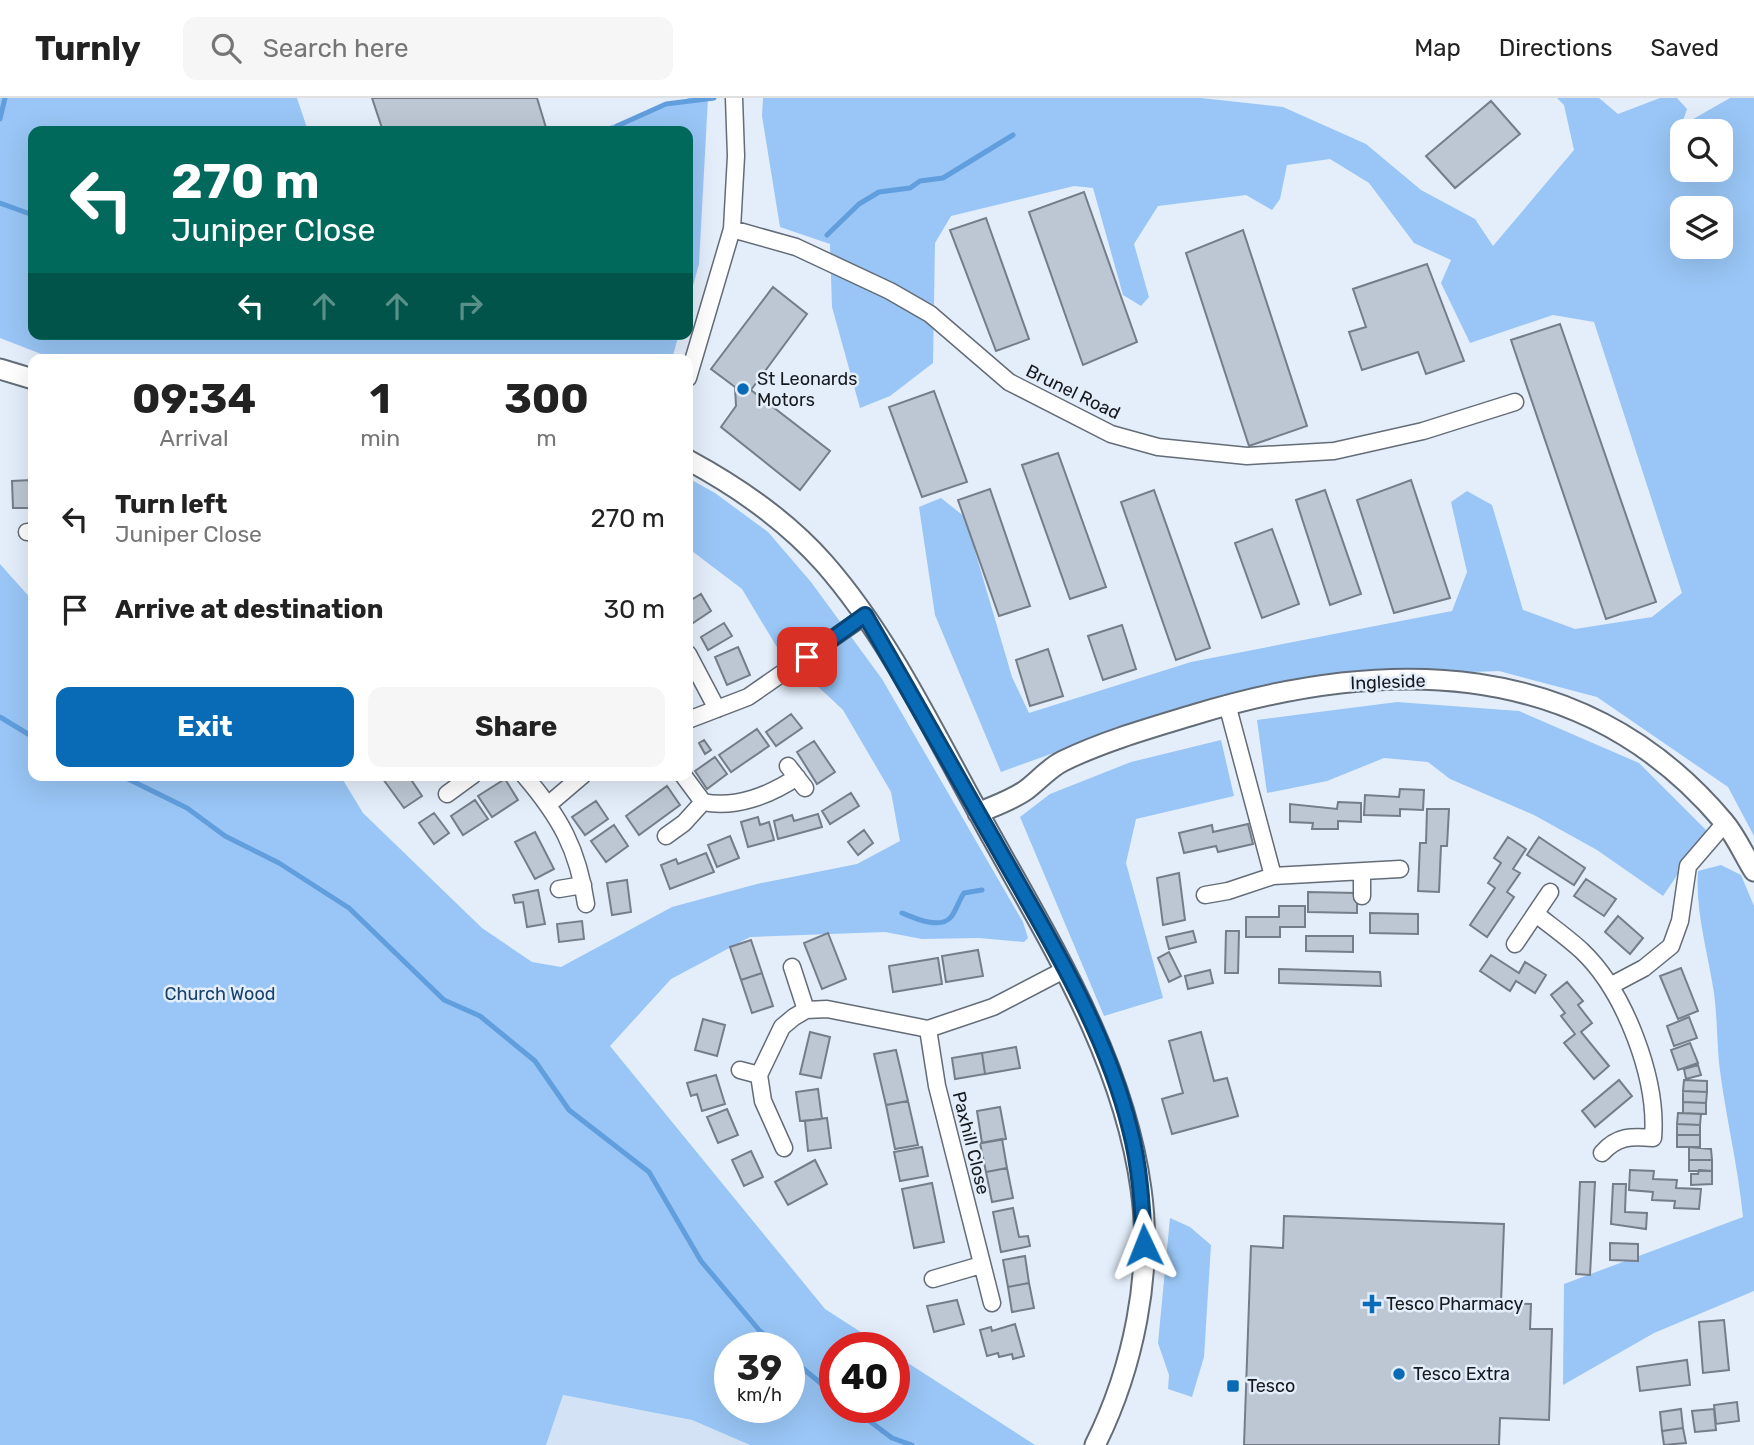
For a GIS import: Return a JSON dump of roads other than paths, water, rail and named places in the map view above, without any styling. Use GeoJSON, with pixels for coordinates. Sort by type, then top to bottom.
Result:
{"type":"FeatureCollection","features":[{"type":"Feature","properties":{"kind":"street"},"geometry":{"type":"LineString","coordinates":[[693,361],[732,229],[737,156],[734,98]]}},
{"type":"Feature","properties":{"kind":"street","name":"Brunel Road"},"geometry":{"type":"LineString","coordinates":[[732,229],[796,247],[880,286],[930,314],[1009,382],[1102,430],[1157,447],[1247,456],[1334,451],[1423,431],[1516,402]]}},
{"type":"Feature","properties":{"kind":"street"},"geometry":{"type":"LineString","coordinates":[[0,369],[28,377]]}},
{"type":"Feature","properties":{"kind":"street"},"geometry":{"type":"LineString","coordinates":[[693,463],[745,494],[786,525],[824,564],[865,615],[920,708],[1065,970],[1117,1085],[1130,1130],[1142,1191],[1143,1256],[1124,1381],[1096,1445]]}},
{"type":"Feature","properties":{"kind":"street"},"geometry":{"type":"LineString","coordinates":[[693,718],[748,697],[865,615]]}},
{"type":"Feature","properties":{"kind":"street"},"geometry":{"type":"LineString","coordinates":[[693,663],[718,709]]}},
{"type":"Feature","properties":{"kind":"street","name":"Ingleside"},"geometry":{"type":"LineString","coordinates":[[978,813],[1023,792],[1061,762],[1139,731],[1227,704],[1287,691],[1356,681],[1425,679],[1489,683],[1564,704],[1626,736],[1678,774],[1725,823],[1754,871]]}},
{"type":"Feature","properties":{"kind":"street"},"geometry":{"type":"LineString","coordinates":[[1227,704],[1273,876]]}},
{"type":"Feature","properties":{"kind":"street"},"geometry":{"type":"LineString","coordinates":[[687,781],[703,802],[731,804],[764,794],[797,777]]}},
{"type":"Feature","properties":{"kind":"street"},"geometry":{"type":"LineString","coordinates":[[447,794],[465,781]]}},
{"type":"Feature","properties":{"kind":"street"},"geometry":{"type":"LineString","coordinates":[[529,781],[549,804],[577,857],[586,904]]}},
{"type":"Feature","properties":{"kind":"street"},"geometry":{"type":"LineString","coordinates":[[549,804],[576,781]]}},
{"type":"Feature","properties":{"kind":"street"},"geometry":{"type":"LineString","coordinates":[[666,836],[684,823],[703,802]]}},
{"type":"Feature","properties":{"kind":"street"},"geometry":{"type":"LineString","coordinates":[[1611,986],[1644,968],[1671,946],[1680,921],[1688,866],[1725,823]]}},
{"type":"Feature","properties":{"kind":"street"},"geometry":{"type":"LineString","coordinates":[[1205,895],[1228,891],[1273,876],[1400,869]]}},
{"type":"Feature","properties":{"kind":"street"},"geometry":{"type":"LineString","coordinates":[[1362,872],[1362,896]]}},
{"type":"Feature","properties":{"kind":"street"},"geometry":{"type":"LineString","coordinates":[[559,889],[583,885]]}},
{"type":"Feature","properties":{"kind":"street"},"geometry":{"type":"LineString","coordinates":[[1515,944],[1550,892]]}},
{"type":"Feature","properties":{"kind":"street"},"geometry":{"type":"LineString","coordinates":[[1536,914],[1583,952],[1611,986],[1644,1060],[1655,1114],[1653,1138],[1630,1136],[1612,1141],[1602,1153]]}},
{"type":"Feature","properties":{"kind":"street"},"geometry":{"type":"LineString","coordinates":[[792,967],[806,1010]]}},
{"type":"Feature","properties":{"kind":"street"},"geometry":{"type":"LineString","coordinates":[[784,1148],[763,1101],[759,1074],[782,1027],[806,1010],[827,1009],[928,1030],[993,1007],[1065,970]]}},
{"type":"Feature","properties":{"kind":"street","name":"Paxhill Close"},"geometry":{"type":"LineString","coordinates":[[928,1030],[937,1086],[992,1303]]}},
{"type":"Feature","properties":{"kind":"street"},"geometry":{"type":"LineString","coordinates":[[740,1070],[759,1074]]}},
{"type":"Feature","properties":{"kind":"street"},"geometry":{"type":"LineString","coordinates":[[933,1279],[981,1265]]}},
{"type":"Feature","properties":{"kind":"waterway"},"geometry":{"type":"LineString","coordinates":[[0,119],[5,98]]}},
{"type":"Feature","properties":{"kind":"waterway"},"geometry":{"type":"LineString","coordinates":[[617,126],[666,104],[714,98]]}},
{"type":"Feature","properties":{"kind":"waterway"},"geometry":{"type":"LineString","coordinates":[[827,235],[859,204],[879,192],[910,188],[920,181],[943,178],[1013,135]]}},
{"type":"Feature","properties":{"kind":"waterway"},"geometry":{"type":"LineString","coordinates":[[0,203],[28,213]]}},
{"type":"Feature","properties":{"kind":"waterway"},"geometry":{"type":"LineString","coordinates":[[0,717],[28,734]]}},
{"type":"Feature","properties":{"kind":"waterway"},"geometry":{"type":"LineString","coordinates":[[132,781],[187,808],[225,836],[279,863],[349,908],[444,1000],[480,1016],[535,1061],[569,1110],[649,1172],[701,1261],[761,1332]]}},
{"type":"Feature","properties":{"kind":"waterway"},"geometry":{"type":"LineString","coordinates":[[902,913],[927,922],[940,923],[951,917],[964,893],[982,890]]}},
{"type":"Feature","properties":{"kind":"waterway"},"geometry":{"type":"LineString","coordinates":[[805,1370],[819,1382]]}},
{"type":"Feature","properties":{"kind":"waterway"},"geometry":{"type":"LineString","coordinates":[[872,1423],[892,1438],[912,1445]]}},
{"type":"Feature","properties":{"kind":"place","name":"St Leonards Motors"},"geometry":{"type":"Point","coordinates":[743,389]}},
{"type":"Feature","properties":{"kind":"place","name":"Tesco Pharmacy"},"geometry":{"type":"Point","coordinates":[1372,1304]}},
{"type":"Feature","properties":{"kind":"place","name":"Tesco Extra"},"geometry":{"type":"Point","coordinates":[1399,1374]}},
{"type":"Feature","properties":{"kind":"place","name":"Tesco"},"geometry":{"type":"Point","coordinates":[1233,1386]}},
{"type":"Feature","properties":{"kind":"park label","name":"Church Wood"},"geometry":{"type":"Point","coordinates":[220,994]}}]}
